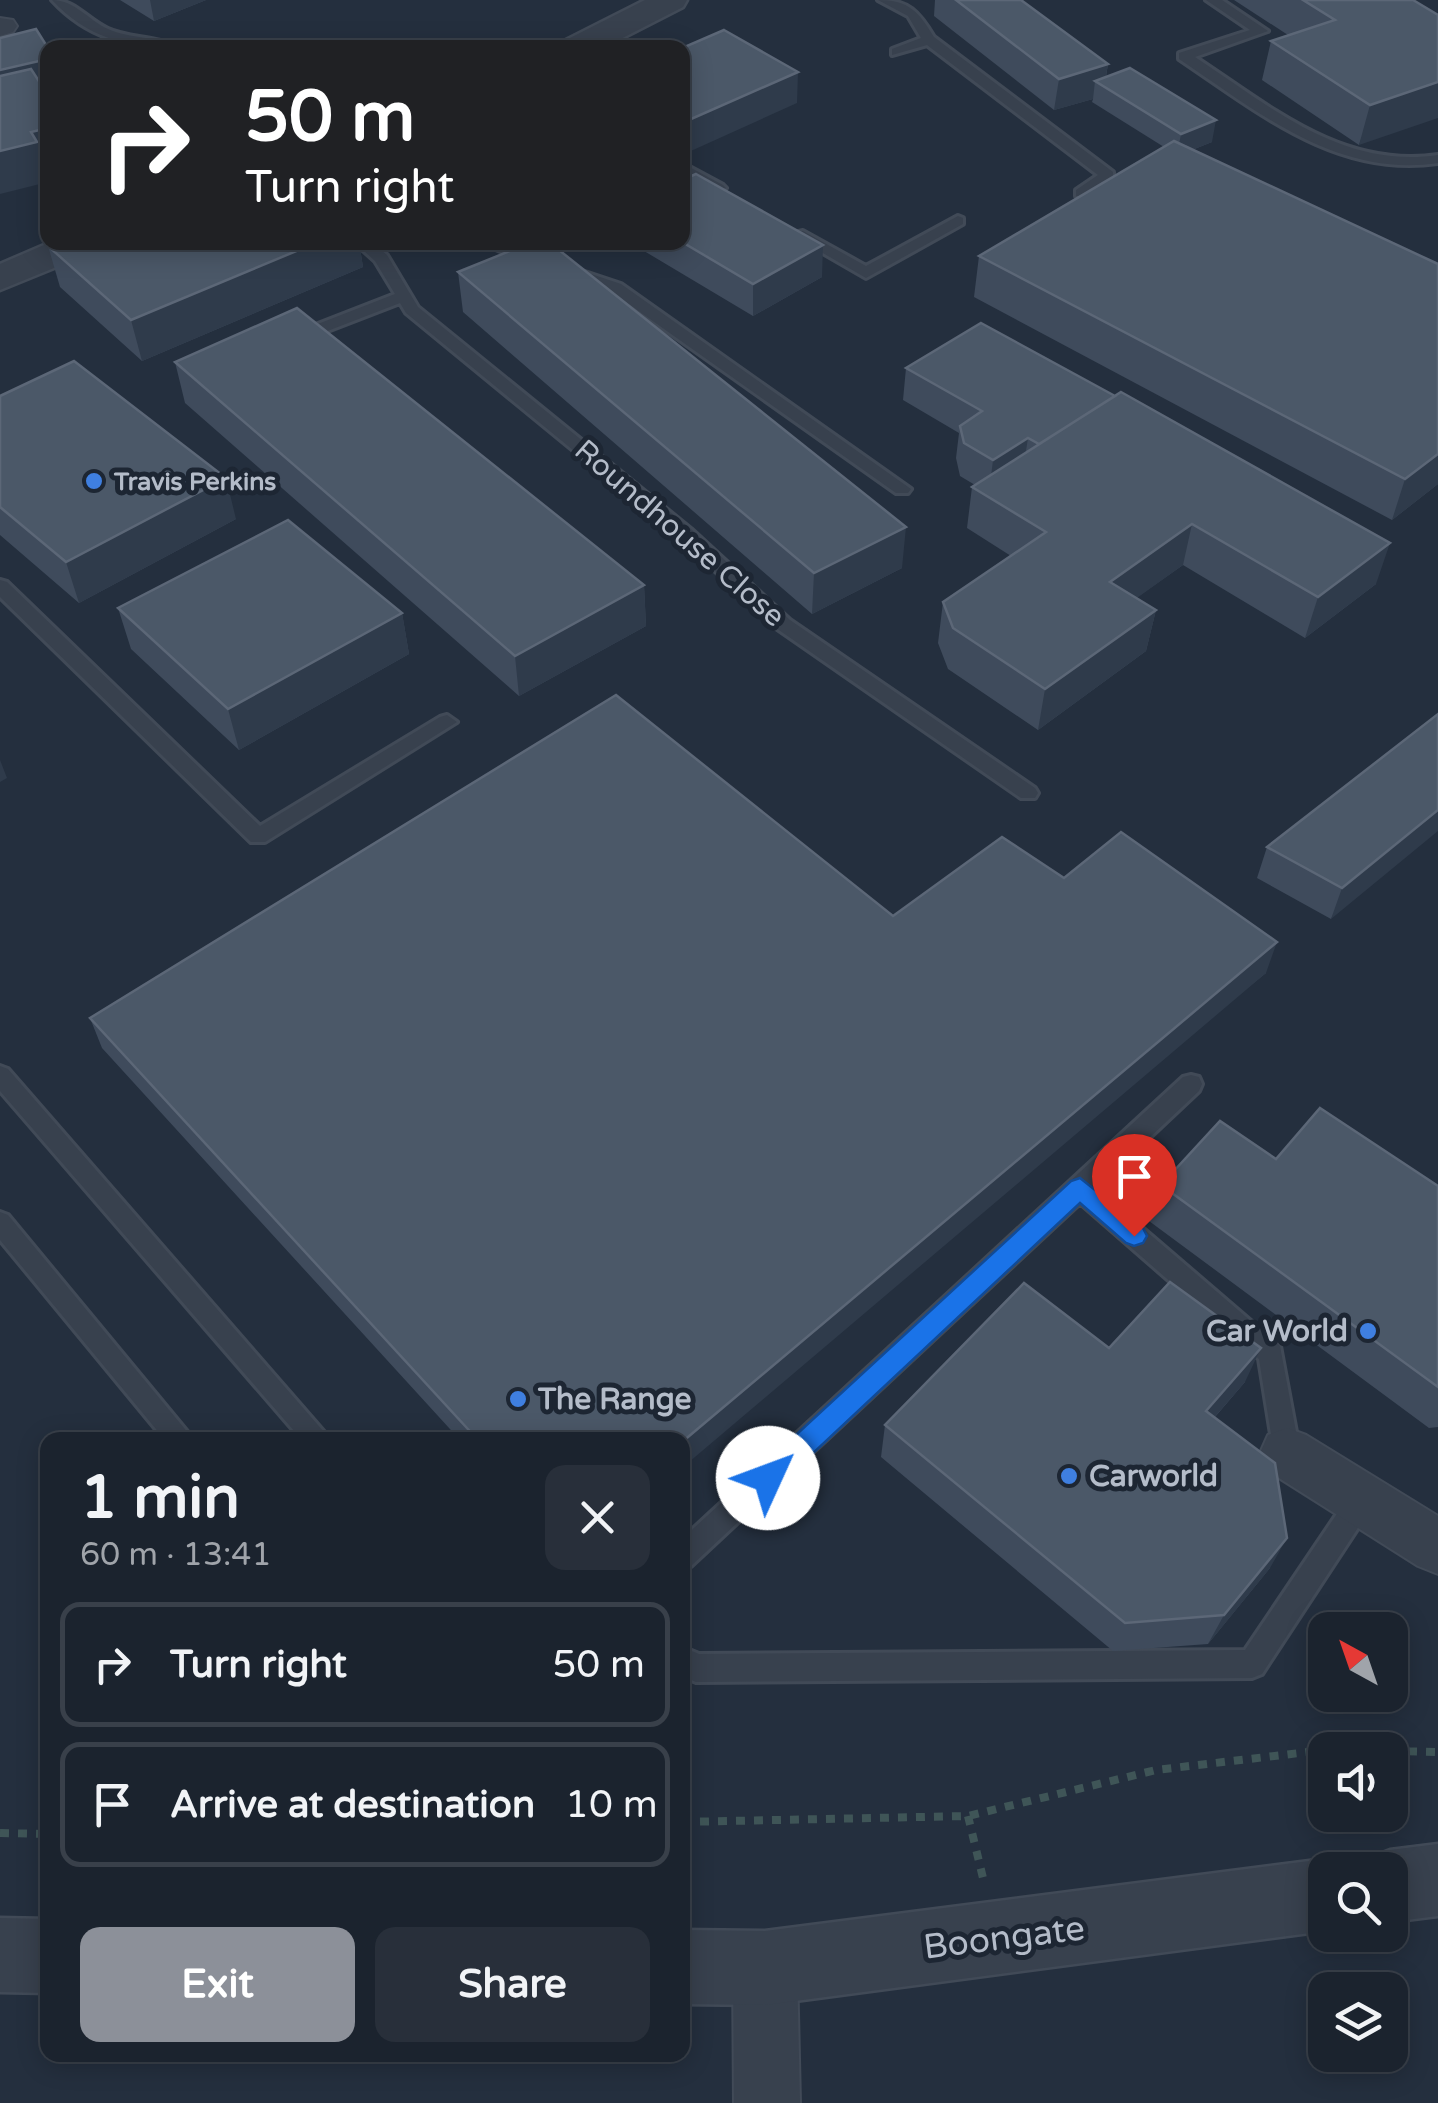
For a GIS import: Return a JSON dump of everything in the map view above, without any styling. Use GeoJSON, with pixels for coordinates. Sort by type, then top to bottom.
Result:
{"type":"FeatureCollection","features":[{"type":"Feature","properties":{"kind":"street"},"geometry":{"type":"LineString","coordinates":[[592,40],[670,0]]}},
{"type":"Feature","properties":{"kind":"street"},"geometry":{"type":"LineString","coordinates":[[0,278],[67,250]]}},
{"type":"Feature","properties":{"kind":"street"},"geometry":{"type":"LineString","coordinates":[[1288,1453],[1438,1547]]}},
{"type":"Feature","properties":{"kind":"street"},"geometry":{"type":"LineString","coordinates":[[1408,1884],[1438,1880]]}},
{"type":"Feature","properties":{"kind":"street","name":"Boongate"},"geometry":{"type":"LineString","coordinates":[[690,1967],[765,1968],[1308,1897]]}},
{"type":"Feature","properties":{"kind":"street"},"geometry":{"type":"LineString","coordinates":[[765,1968],[766,2103]]}},
{"type":"Feature","properties":{"kind":"lane"},"geometry":{"type":"LineString","coordinates":[[59,0],[89,28],[126,40]]}},
{"type":"Feature","properties":{"kind":"lane"},"geometry":{"type":"LineString","coordinates":[[885,0],[912,13],[930,40],[1108,175],[1081,193]]}},
{"type":"Feature","properties":{"kind":"lane"},"geometry":{"type":"LineString","coordinates":[[1213,0],[1260,31],[1184,56],[1311,136],[1351,154],[1407,166],[1438,159]]}},
{"type":"Feature","properties":{"kind":"lane"},"geometry":{"type":"LineString","coordinates":[[897,52],[930,40]]}},
{"type":"Feature","properties":{"kind":"lane"},"geometry":{"type":"LineString","coordinates":[[690,172],[733,196]]}},
{"type":"Feature","properties":{"kind":"lane"},"geometry":{"type":"LineString","coordinates":[[783,225],[866,273],[958,222]]}},
{"type":"Feature","properties":{"kind":"lane","name":"Roundhouse Close"},"geometry":{"type":"LineString","coordinates":[[371,250],[381,258],[412,310],[685,533],[783,624],[1028,792]]}},
{"type":"Feature","properties":{"kind":"lane"},"geometry":{"type":"LineString","coordinates":[[509,250],[615,287],[902,489]]}},
{"type":"Feature","properties":{"kind":"lane"},"geometry":{"type":"LineString","coordinates":[[281,344],[404,296]]}},
{"type":"Feature","properties":{"kind":"lane"},"geometry":{"type":"LineString","coordinates":[[0,586],[258,837],[447,722]]}},
{"type":"Feature","properties":{"kind":"lane"},"geometry":{"type":"LineString","coordinates":[[0,1075],[311,1432]]}},
{"type":"Feature","properties":{"kind":"lane"},"geometry":{"type":"LineString","coordinates":[[690,1550],[1190,1084]]}},
{"type":"Feature","properties":{"kind":"lane"},"geometry":{"type":"LineString","coordinates":[[1080,1188],[1271,1354],[1288,1453]]}},
{"type":"Feature","properties":{"kind":"lane"},"geometry":{"type":"LineString","coordinates":[[0,1222],[174,1432]]}},
{"type":"Feature","properties":{"kind":"lane"},"geometry":{"type":"LineString","coordinates":[[690,1665],[696,1668],[1252,1664],[1362,1500]]}},
{"type":"Feature","properties":{"kind":"path"},"geometry":{"type":"LineString","coordinates":[[690,1822],[968,1816],[1156,1770],[1308,1752]]}},
{"type":"Feature","properties":{"kind":"path"},"geometry":{"type":"LineString","coordinates":[[1408,1752],[1438,1752]]}},
{"type":"Feature","properties":{"kind":"path"},"geometry":{"type":"LineString","coordinates":[[0,1833],[40,1834]]}},
{"type":"Feature","properties":{"kind":"building"},"geometry":{"type":"Polygon","coordinates":[[[956,0],[1021,0],[1108,64],[1059,79],[956,0]]]}},
{"type":"Feature","properties":{"kind":"building"},"geometry":{"type":"Polygon","coordinates":[[[1303,0],[1413,0],[1438,15],[1438,82],[1370,105],[1271,41],[1335,20],[1303,0]]]}},
{"type":"Feature","properties":{"kind":"building"},"geometry":{"type":"Polygon","coordinates":[[[36,29],[43,40],[40,61],[0,70],[0,38],[36,29]]]}},
{"type":"Feature","properties":{"kind":"building"},"geometry":{"type":"Polygon","coordinates":[[[724,30],[798,72],[690,119],[690,45],[724,30]]]}},
{"type":"Feature","properties":{"kind":"building"},"geometry":{"type":"Polygon","coordinates":[[[1130,68],[1216,120],[1181,134],[1095,81],[1130,68]]]}},
{"type":"Feature","properties":{"kind":"building"},"geometry":{"type":"Polygon","coordinates":[[[31,69],[40,83],[40,130],[31,132],[37,142],[0,151],[0,76],[31,69]]]}},
{"type":"Feature","properties":{"kind":"building"},"geometry":{"type":"Polygon","coordinates":[[[1174,141],[1438,264],[1438,454],[1405,479],[979,256],[1174,141]]]}},
{"type":"Feature","properties":{"kind":"building"},"geometry":{"type":"Polygon","coordinates":[[[696,174],[823,245],[753,284],[690,247],[690,177],[696,174]]]}},
{"type":"Feature","properties":{"kind":"building"},"geometry":{"type":"Polygon","coordinates":[[[52,250],[299,250],[131,320],[52,250]]]}},
{"type":"Feature","properties":{"kind":"building"},"geometry":{"type":"Polygon","coordinates":[[[512,250],[559,250],[906,527],[814,573],[458,272],[512,250]]]}},
{"type":"Feature","properties":{"kind":"building"},"geometry":{"type":"Polygon","coordinates":[[[297,308],[644,585],[515,656],[175,362],[297,308]]]}},
{"type":"Feature","properties":{"kind":"building"},"geometry":{"type":"Polygon","coordinates":[[[981,323],[1115,396],[1039,444],[1028,438],[993,460],[964,443],[960,426],[982,411],[906,368],[981,323]]]}},
{"type":"Feature","properties":{"kind":"building","name":"Travis Perkins"},"geometry":{"type":"Polygon","coordinates":[[[74,361],[226,478],[66,562],[0,507],[0,396],[74,361]]]}},
{"type":"Feature","properties":{"kind":"building"},"geometry":{"type":"Polygon","coordinates":[[[1121,392],[1390,543],[1318,597],[1192,524],[1110,582],[1156,610],[1045,689],[953,628],[943,602],[1046,532],[972,487],[1121,392]]]}},
{"type":"Feature","properties":{"kind":"building"},"geometry":{"type":"Polygon","coordinates":[[[288,520],[402,613],[228,709],[118,608],[288,520]]]}},
{"type":"Feature","properties":{"kind":"building"},"geometry":{"type":"Polygon","coordinates":[[[616,695],[893,916],[1002,837],[1064,878],[1121,832],[1277,942],[690,1435],[690,1432],[471,1432],[90,1018],[616,695]]]}},
{"type":"Feature","properties":{"kind":"building"},"geometry":{"type":"Polygon","coordinates":[[[1438,714],[1438,810],[1342,888],[1267,847],[1438,714]]]}},
{"type":"Feature","properties":{"kind":"building","name":"Car World"},"geometry":{"type":"Polygon","coordinates":[[[1320,1108],[1438,1186],[1438,1387],[1161,1185],[1220,1121],[1276,1159],[1320,1108]]]}},
{"type":"Feature","properties":{"kind":"building","name":"Carworld"},"geometry":{"type":"Polygon","coordinates":[[[1170,1282],[1261,1348],[1206,1411],[1275,1463],[1287,1538],[1224,1615],[1125,1623],[885,1425],[1024,1283],[1109,1348],[1170,1282]]]}},
{"type":"Feature","properties":{"kind":"place","name":"Travis Perkins"},"geometry":{"type":"Point","coordinates":[94,481]}},
{"type":"Feature","properties":{"kind":"place","name":"Car World"},"geometry":{"type":"Point","coordinates":[1368,1331]}},
{"type":"Feature","properties":{"kind":"place","name":"The Range"},"geometry":{"type":"Point","coordinates":[518,1399]}},
{"type":"Feature","properties":{"kind":"place","name":"Carworld"},"geometry":{"type":"Point","coordinates":[1069,1476]}},
{"type":"Feature","properties":{"kind":"route"},"geometry":{"type":"LineString","coordinates":[[768,1478],[1080,1188],[1134,1236]]}}]}
